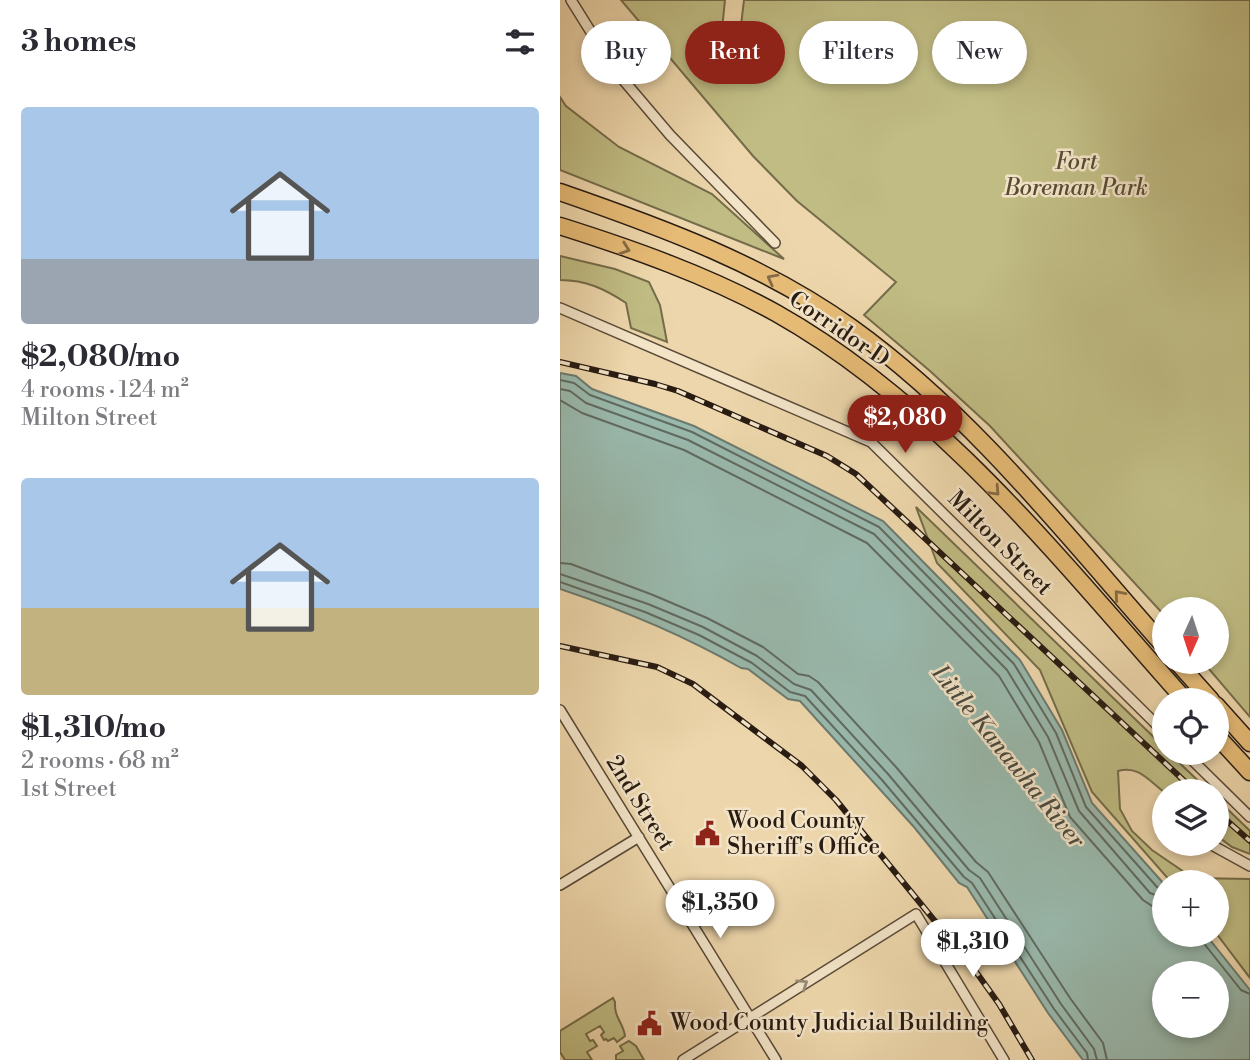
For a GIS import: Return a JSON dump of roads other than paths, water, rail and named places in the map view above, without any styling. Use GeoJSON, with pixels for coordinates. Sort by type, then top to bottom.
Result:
{"type":"FeatureCollection","features":[{"type":"Feature","properties":{"kind":"highway","name":"Corridor D"},"geometry":{"type":"LineString","coordinates":[[560,192],[644,222],[721,254],[775,280],[852,328],[910,373],[968,427],[1152,633]]}},
{"type":"Feature","properties":{"kind":"highway","name":"Corridor D"},"geometry":{"type":"LineString","coordinates":[[560,226],[640,254],[775,313],[815,337],[881,384],[925,420],[969,462],[1062,561],[1174,688]]}},
{"type":"Feature","properties":{"kind":"highway"},"geometry":{"type":"LineString","coordinates":[[1188,674],[1201,688]]}},
{"type":"Feature","properties":{"kind":"highway"},"geometry":{"type":"LineString","coordinates":[[1229,720],[1250,743]]}},
{"type":"Feature","properties":{"kind":"highway"},"geometry":{"type":"LineString","coordinates":[[1229,749],[1250,772]]}},
{"type":"Feature","properties":{"kind":"street"},"geometry":{"type":"LineString","coordinates":[[570,0],[622,78],[670,135],[775,243]]}},
{"type":"Feature","properties":{"kind":"street","name":"Milton Street"},"geometry":{"type":"LineString","coordinates":[[560,308],[871,442],[1152,720]]}},
{"type":"Feature","properties":{"kind":"street","name":"2nd Street"},"geometry":{"type":"LineString","coordinates":[[560,709],[776,1060]]}},
{"type":"Feature","properties":{"kind":"street"},"geometry":{"type":"LineString","coordinates":[[1197,765],[1250,817]]}},
{"type":"Feature","properties":{"kind":"street"},"geometry":{"type":"LineString","coordinates":[[560,885],[639,837]]}},
{"type":"Feature","properties":{"kind":"street"},"geometry":{"type":"LineString","coordinates":[[1229,854],[1250,866]]}},
{"type":"Feature","properties":{"kind":"street"},"geometry":{"type":"LineString","coordinates":[[683,1060],[916,914],[1004,1060]]}},
{"type":"Feature","properties":{"kind":"water","name":"Little Kanawha River"},"geometry":{"type":"Polygon","coordinates":[[[560,373],[576,376],[592,389],[694,426],[883,521],[1020,660],[1062,730],[1092,803],[1152,870],[1152,947],[1216,947],[1227,961],[1152,961],[1152,1038],[1229,1038],[1229,964],[1250,990],[1250,1060],[1083,1060],[1048,1013],[967,887],[959,883],[914,827],[800,701],[788,699],[748,669],[630,615],[560,589],[560,373]]]}},
{"type":"Feature","properties":{"kind":"railway"},"geometry":{"type":"LineString","coordinates":[[560,362],[678,391],[827,456],[856,474],[1182,779]]}},
{"type":"Feature","properties":{"kind":"railway"},"geometry":{"type":"LineString","coordinates":[[560,646],[657,667],[693,684],[802,766],[836,800],[974,969],[999,1004],[1032,1060]]}},
{"type":"Feature","properties":{"kind":"railway"},"geometry":{"type":"LineString","coordinates":[[1229,822],[1250,841]]}},
{"type":"Feature","properties":{"kind":"place","name":"Wood County Sheriff's Office"},"geometry":{"type":"Point","coordinates":[707,834]}},
{"type":"Feature","properties":{"kind":"place","name":"Wood County Judicial Building"},"geometry":{"type":"Point","coordinates":[650,1023]}},
{"type":"Feature","properties":{"kind":"park label","name":"Fort Boreman Park"},"geometry":{"type":"Point","coordinates":[1076,175]}}]}
